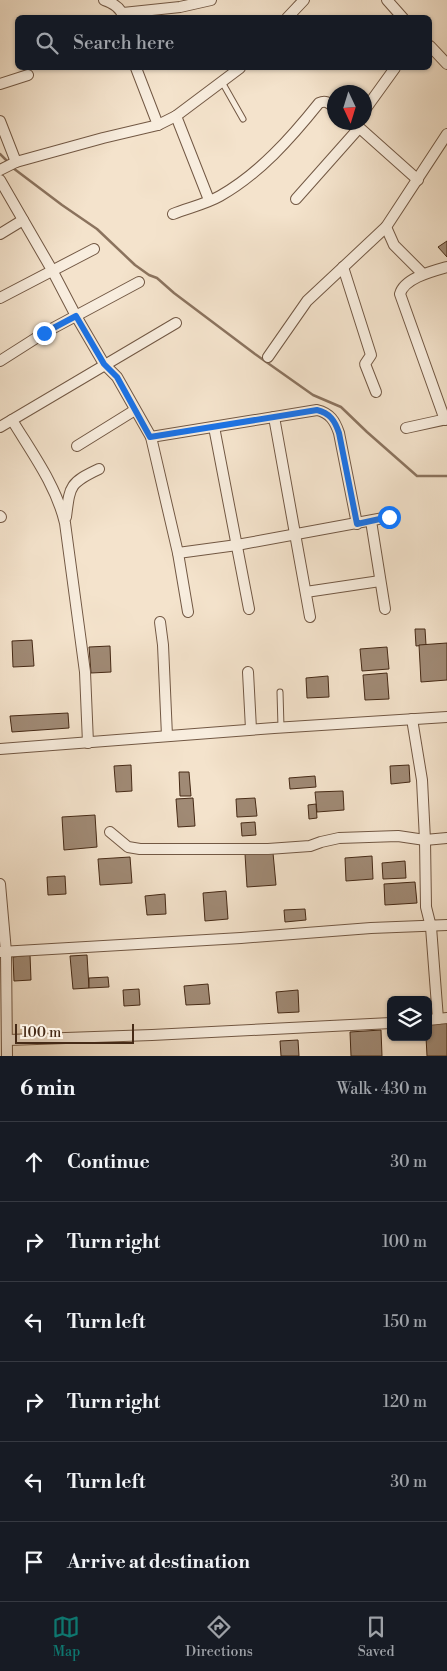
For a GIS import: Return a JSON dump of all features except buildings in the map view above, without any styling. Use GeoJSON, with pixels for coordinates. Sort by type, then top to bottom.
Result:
{"type":"FeatureCollection","features":[{"type":"Feature","properties":{"kind":"street"},"geometry":{"type":"LineString","coordinates":[[104,0],[118,7],[123,15],[166,4],[180,7],[211,0]]}},
{"type":"Feature","properties":{"kind":"street"},"geometry":{"type":"LineString","coordinates":[[290,15],[304,0]]}},
{"type":"Feature","properties":{"kind":"street"},"geometry":{"type":"LineString","coordinates":[[387,0],[400,15]]}},
{"type":"Feature","properties":{"kind":"street"},"geometry":{"type":"LineString","coordinates":[[432,48],[447,64]]}},
{"type":"Feature","properties":{"kind":"street"},"geometry":{"type":"LineString","coordinates":[[137,70],[158,125]]}},
{"type":"Feature","properties":{"kind":"street"},"geometry":{"type":"LineString","coordinates":[[2,169],[15,163],[103,138],[158,125],[176,116],[237,70]]}},
{"type":"Feature","properties":{"kind":"street"},"geometry":{"type":"LineString","coordinates":[[372,100],[395,70]]}},
{"type":"Feature","properties":{"kind":"street"},"geometry":{"type":"LineString","coordinates":[[0,84],[28,75]]}},
{"type":"Feature","properties":{"kind":"street"},"geometry":{"type":"LineString","coordinates":[[173,214],[219,197],[249,176],[295,133],[319,103],[323,101],[327,102]]}},
{"type":"Feature","properties":{"kind":"street"},"geometry":{"type":"LineString","coordinates":[[176,116],[209,200]]}},
{"type":"Feature","properties":{"kind":"street"},"geometry":{"type":"LineString","coordinates":[[0,121],[15,163]]}},
{"type":"Feature","properties":{"kind":"street"},"geometry":{"type":"LineString","coordinates":[[296,199],[351,130]]}},
{"type":"Feature","properties":{"kind":"street"},"geometry":{"type":"LineString","coordinates":[[363,130],[418,180]]}},
{"type":"Feature","properties":{"kind":"street"},"geometry":{"type":"LineString","coordinates":[[268,357],[308,301],[386,227],[447,134]]}},
{"type":"Feature","properties":{"kind":"street"},"geometry":{"type":"LineString","coordinates":[[0,180],[104,364],[117,377],[150,437],[178,553],[188,612]]}},
{"type":"Feature","properties":{"kind":"street"},"geometry":{"type":"LineString","coordinates":[[0,234],[24,220]]}},
{"type":"Feature","properties":{"kind":"street"},"geometry":{"type":"LineString","coordinates":[[386,227],[394,245],[423,274]]}},
{"type":"Feature","properties":{"kind":"street"},"geometry":{"type":"LineString","coordinates":[[0,298],[94,249]]}},
{"type":"Feature","properties":{"kind":"street"},"geometry":{"type":"LineString","coordinates":[[343,267],[371,355],[365,364],[376,392]]}},
{"type":"Feature","properties":{"kind":"street"},"geometry":{"type":"LineString","coordinates":[[406,428],[446,420],[400,294],[403,287],[423,274],[447,267]]}},
{"type":"Feature","properties":{"kind":"street"},"geometry":{"type":"LineString","coordinates":[[0,361],[44,333],[139,282]]}},
{"type":"Feature","properties":{"kind":"street"},"geometry":{"type":"LineString","coordinates":[[0,427],[176,322]]}},
{"type":"Feature","properties":{"kind":"street"},"geometry":{"type":"LineString","coordinates":[[77,446],[135,410]]}},
{"type":"Feature","properties":{"kind":"street"},"geometry":{"type":"LineString","coordinates":[[150,437],[317,410],[323,412],[331,416],[339,433],[357,524]]}},
{"type":"Feature","properties":{"kind":"street"},"geometry":{"type":"LineString","coordinates":[[274,417],[310,617]]}},
{"type":"Feature","properties":{"kind":"street"},"geometry":{"type":"LineString","coordinates":[[12,420],[53,488],[62,509],[85,672],[88,743]]}},
{"type":"Feature","properties":{"kind":"street"},"geometry":{"type":"LineString","coordinates":[[214,427],[249,609]]}},
{"type":"Feature","properties":{"kind":"street"},"geometry":{"type":"LineString","coordinates":[[65,523],[69,492],[74,483],[99,469]]}},
{"type":"Feature","properties":{"kind":"street"},"geometry":{"type":"LineString","coordinates":[[178,553],[236,545],[389,517]]}},
{"type":"Feature","properties":{"kind":"street"},"geometry":{"type":"LineString","coordinates":[[371,521],[385,609]]}},
{"type":"Feature","properties":{"kind":"street"},"geometry":{"type":"LineString","coordinates":[[306,592],[380,581]]}},
{"type":"Feature","properties":{"kind":"street"},"geometry":{"type":"LineString","coordinates":[[160,622],[163,645],[167,736]]}},
{"type":"Feature","properties":{"kind":"street"},"geometry":{"type":"LineString","coordinates":[[248,672],[251,730]]}},
{"type":"Feature","properties":{"kind":"street"},"geometry":{"type":"LineString","coordinates":[[0,749],[281,727],[447,717]]}},
{"type":"Feature","properties":{"kind":"street"},"geometry":{"type":"LineString","coordinates":[[412,719],[422,780],[426,907],[431,926],[438,1019]]}},
{"type":"Feature","properties":{"kind":"street"},"geometry":{"type":"LineString","coordinates":[[110,832],[128,847],[140,849],[301,847],[339,838],[398,836],[425,840],[447,838]]}},
{"type":"Feature","properties":{"kind":"street"},"geometry":{"type":"LineString","coordinates":[[0,884],[8,1040],[7,1056]]}},
{"type":"Feature","properties":{"kind":"street"},"geometry":{"type":"LineString","coordinates":[[3,952],[372,928],[447,925]]}},
{"type":"Feature","properties":{"kind":"street"},"geometry":{"type":"LineString","coordinates":[[8,1040],[387,1024]]}},
{"type":"Feature","properties":{"kind":"lane"},"geometry":{"type":"LineString","coordinates":[[221,82],[243,119]]}},
{"type":"Feature","properties":{"kind":"lane"},"geometry":{"type":"LineString","coordinates":[[280,692],[281,727]]}},
{"type":"Feature","properties":{"kind":"waterway"},"geometry":{"type":"LineString","coordinates":[[0,154],[8,162]]}},
{"type":"Feature","properties":{"kind":"waterway"},"geometry":{"type":"LineString","coordinates":[[13,168],[97,229],[135,265],[157,278],[255,354],[313,395],[341,407],[417,476],[447,476]]}},
{"type":"Feature","properties":{"kind":"route"},"geometry":{"type":"LineString","coordinates":[[44,333],[76,316],[104,364],[117,377],[150,437],[317,410],[331,416],[339,433],[357,524],[389,517]]}}]}
